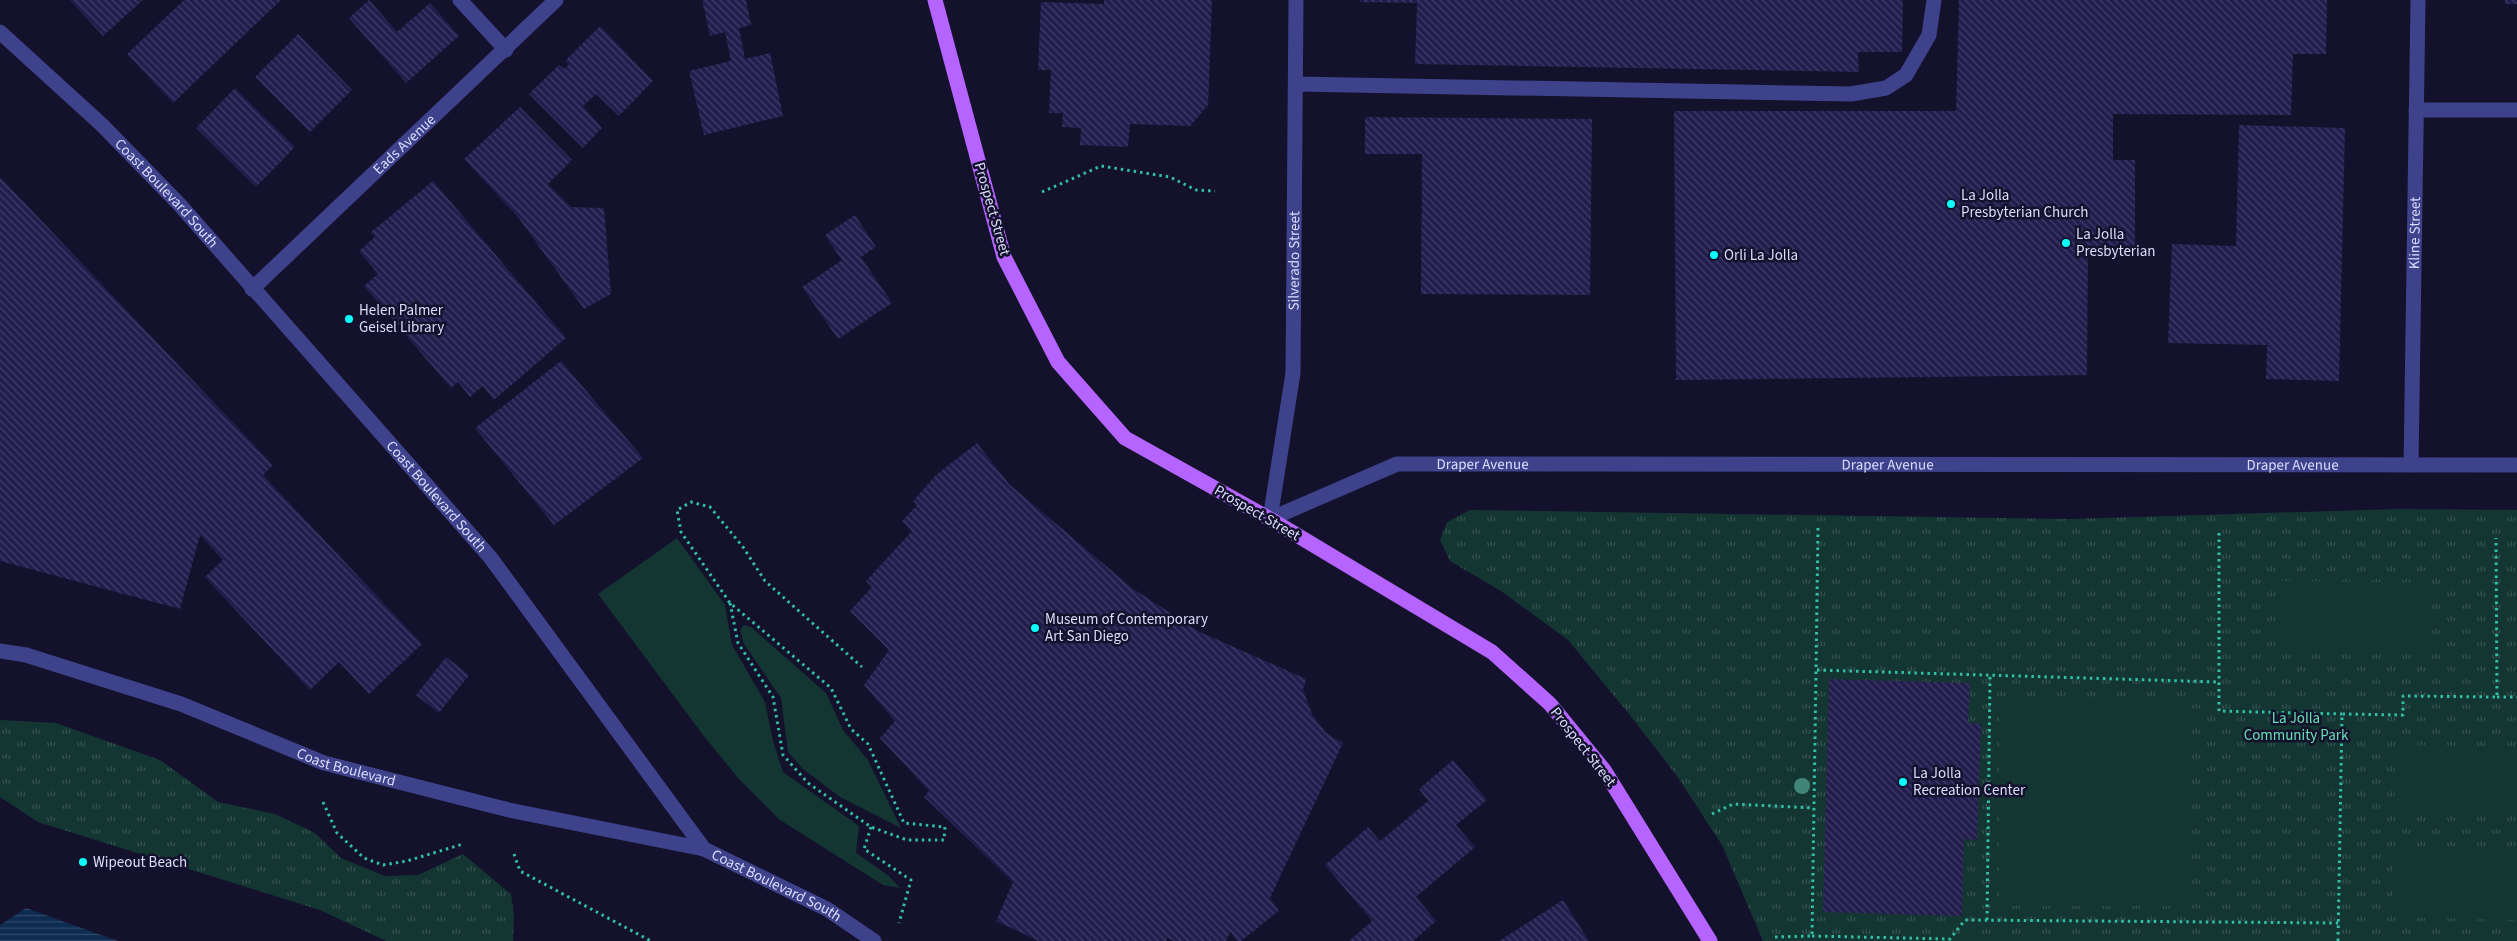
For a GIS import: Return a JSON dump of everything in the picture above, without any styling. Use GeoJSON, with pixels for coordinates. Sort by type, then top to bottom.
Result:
{"type":"FeatureCollection","features":[{"type":"Feature","properties":{"kind":"main road","name":"Prospect Street"},"geometry":{"type":"LineString","coordinates":[[935,0],[1004,257],[1058,362],[1125,438],[1270,519],[1492,652],[1550,704],[1604,770],[1710,941]]}},
{"type":"Feature","properties":{"kind":"street"},"geometry":{"type":"LineString","coordinates":[[460,0],[506,50]]}},
{"type":"Feature","properties":{"kind":"street","name":"Eads Avenue"},"geometry":{"type":"LineString","coordinates":[[252,289],[506,50],[556,0]]}},
{"type":"Feature","properties":{"kind":"street","name":"Silverado Street"},"geometry":{"type":"LineString","coordinates":[[1270,519],[1293,373],[1296,0]]}},
{"type":"Feature","properties":{"kind":"street"},"geometry":{"type":"LineString","coordinates":[[1296,84],[1851,94],[1886,88],[1906,75],[1929,35],[1934,0]]}},
{"type":"Feature","properties":{"kind":"street","name":"Kline Street"},"geometry":{"type":"LineString","coordinates":[[2411,464],[2418,0]]}},
{"type":"Feature","properties":{"kind":"street","name":"Coast Boulevard South"},"geometry":{"type":"LineString","coordinates":[[0,32],[102,125],[180,205],[490,557],[704,849],[827,909],[874,941]]}},
{"type":"Feature","properties":{"kind":"street"},"geometry":{"type":"LineString","coordinates":[[2416,110],[2517,110]]}},
{"type":"Feature","properties":{"kind":"street","name":"Draper Avenue"},"geometry":{"type":"LineString","coordinates":[[1270,519],[1397,464],[2517,465]]}},
{"type":"Feature","properties":{"kind":"street","name":"Coast Boulevard"},"geometry":{"type":"LineString","coordinates":[[0,651],[26,655],[181,704],[324,764],[509,810],[704,849]]}},
{"type":"Feature","properties":{"kind":"path"},"geometry":{"type":"LineString","coordinates":[[1042,192],[1101,166],[1170,177],[1196,190],[1215,191]]}},
{"type":"Feature","properties":{"kind":"path"},"geometry":{"type":"LineString","coordinates":[[730,603],[738,643],[773,697],[783,755],[808,783],[871,827],[907,840],[944,840],[945,828],[904,823],[868,744],[851,729],[831,688],[730,603],[680,532],[677,510],[691,502],[710,507],[743,547],[765,581],[862,667]]}},
{"type":"Feature","properties":{"kind":"path"},"geometry":{"type":"LineString","coordinates":[[1812,936],[1818,528]]}},
{"type":"Feature","properties":{"kind":"path"},"geometry":{"type":"LineString","coordinates":[[2220,533],[2219,711],[2403,715],[2403,696],[2517,697]]}},
{"type":"Feature","properties":{"kind":"path"},"geometry":{"type":"LineString","coordinates":[[2496,538],[2497,696]]}},
{"type":"Feature","properties":{"kind":"path"},"geometry":{"type":"LineString","coordinates":[[1816,670],[2219,682]]}},
{"type":"Feature","properties":{"kind":"path"},"geometry":{"type":"LineString","coordinates":[[1986,920],[1990,675]]}},
{"type":"Feature","properties":{"kind":"path"},"geometry":{"type":"LineString","coordinates":[[2338,941],[2342,714]]}},
{"type":"Feature","properties":{"kind":"path"},"geometry":{"type":"LineString","coordinates":[[323,802],[337,832],[364,858],[383,865],[408,861],[463,844]]}},
{"type":"Feature","properties":{"kind":"path"},"geometry":{"type":"LineString","coordinates":[[1712,814],[1733,804],[1814,808]]}},
{"type":"Feature","properties":{"kind":"path"},"geometry":{"type":"LineString","coordinates":[[871,827],[864,849],[911,880],[898,925]]}},
{"type":"Feature","properties":{"kind":"path"},"geometry":{"type":"LineString","coordinates":[[514,854],[520,872],[651,941]]}},
{"type":"Feature","properties":{"kind":"path"},"geometry":{"type":"LineString","coordinates":[[1775,937],[1950,939],[1965,920],[2339,923]]}},
{"type":"Feature","properties":{"kind":"green space","name":"La Jolla Community Park"},"geometry":{"type":"Polygon","coordinates":[[[2398,509],[2517,510],[2517,941],[1763,941],[1722,845],[1677,776],[1629,714],[1568,640],[1501,591],[1450,561],[1440,540],[1447,522],[1470,510],[2071,519],[2398,509]]]}},
{"type":"Feature","properties":{"kind":"green space"},"geometry":{"type":"Polygon","coordinates":[[[677,538],[725,605],[732,645],[765,702],[773,741],[783,772],[859,826],[856,853],[889,876],[900,888],[883,885],[780,820],[738,778],[703,735],[598,594],[677,538]]]}},
{"type":"Feature","properties":{"kind":"green space"},"geometry":{"type":"Polygon","coordinates":[[[2277,581],[2431,583],[2430,654],[2277,652],[2277,581]]]}},
{"type":"Feature","properties":{"kind":"green space"},"geometry":{"type":"Polygon","coordinates":[[[744,625],[751,627],[826,693],[843,730],[868,760],[901,828],[840,797],[803,769],[788,752],[781,698],[744,644],[740,630],[744,625]]]}},
{"type":"Feature","properties":{"kind":"green space"},"geometry":{"type":"Polygon","coordinates":[[[2000,702],[2186,702],[2186,906],[2000,906],[2000,702]]]}},
{"type":"Feature","properties":{"kind":"green space"},"geometry":{"type":"Polygon","coordinates":[[[0,720],[56,723],[160,760],[218,802],[275,814],[315,833],[341,858],[385,876],[418,875],[463,854],[511,894],[514,916],[513,941],[386,941],[320,910],[38,822],[0,797],[0,720]]]}},
{"type":"Feature","properties":{"kind":"green space"},"geometry":{"type":"Polygon","coordinates":[[[2396,745],[2517,747],[2517,816],[2394,814],[2396,745]]]}},
{"type":"Feature","properties":{"kind":"green space"},"geometry":{"type":"Polygon","coordinates":[[[2394,848],[2517,850],[2517,920],[2393,917],[2394,848]]]}},
{"type":"Feature","properties":{"kind":"water"},"geometry":{"type":"Polygon","coordinates":[[[26,908],[118,941],[0,941],[0,925],[26,908]]]}},
{"type":"Feature","properties":{"kind":"building"},"geometry":{"type":"Polygon","coordinates":[[[70,0],[143,0],[103,36],[70,0]]]}},
{"type":"Feature","properties":{"kind":"building"},"geometry":{"type":"Polygon","coordinates":[[[184,0],[281,0],[173,103],[127,54],[184,0]]]}},
{"type":"Feature","properties":{"kind":"building"},"geometry":{"type":"Polygon","coordinates":[[[369,0],[397,32],[430,3],[459,36],[406,83],[349,18],[369,0]]]}},
{"type":"Feature","properties":{"kind":"building"},"geometry":{"type":"Polygon","coordinates":[[[702,0],[746,0],[751,25],[739,28],[745,59],[770,53],[783,116],[704,135],[689,71],[731,61],[725,32],[710,36],[702,0]]]}},
{"type":"Feature","properties":{"kind":"building"},"geometry":{"type":"Polygon","coordinates":[[[1104,0],[1212,0],[1208,105],[1190,126],[1130,124],[1128,147],[1080,145],[1081,128],[1062,127],[1063,113],[1049,113],[1051,70],[1038,70],[1041,2],[1104,4],[1104,0]]]}},
{"type":"Feature","properties":{"kind":"building"},"geometry":{"type":"Polygon","coordinates":[[[1360,0],[1903,0],[1902,52],[1858,52],[1859,72],[1415,64],[1417,3],[1360,2],[1360,0]]]}},
{"type":"Feature","properties":{"kind":"building"},"geometry":{"type":"Polygon","coordinates":[[[1959,0],[2327,0],[2326,54],[2293,54],[2291,115],[2113,114],[2113,160],[2135,160],[2135,248],[2088,248],[2087,375],[1676,380],[1674,111],[1956,111],[1959,0]]]}},
{"type":"Feature","properties":{"kind":"building"},"geometry":{"type":"Polygon","coordinates":[[[2505,0],[2517,0],[2517,4],[2505,4],[2505,0]]]}},
{"type":"Feature","properties":{"kind":"building"},"geometry":{"type":"Polygon","coordinates":[[[600,26],[653,81],[619,116],[596,94],[583,106],[602,128],[583,148],[529,94],[559,65],[564,69],[569,64],[565,61],[600,26]]]}},
{"type":"Feature","properties":{"kind":"building"},"geometry":{"type":"Polygon","coordinates":[[[298,34],[352,90],[310,132],[255,77],[298,34]]]}},
{"type":"Feature","properties":{"kind":"building"},"geometry":{"type":"Polygon","coordinates":[[[235,88],[295,147],[256,187],[196,128],[235,88]]]}},
{"type":"Feature","properties":{"kind":"building"},"geometry":{"type":"Polygon","coordinates":[[[520,107],[572,160],[548,184],[571,207],[604,208],[611,294],[584,309],[518,217],[464,159],[520,107]]]}},
{"type":"Feature","properties":{"kind":"building"},"geometry":{"type":"Polygon","coordinates":[[[1365,117],[1592,119],[1590,295],[1421,294],[1422,154],[1365,154],[1365,117]]]}},
{"type":"Feature","properties":{"kind":"building"},"geometry":{"type":"Polygon","coordinates":[[[2239,125],[2345,128],[2339,381],[2266,379],[2267,345],[2168,343],[2172,244],[2236,246],[2239,125]]]}},
{"type":"Feature","properties":{"kind":"building"},"geometry":{"type":"Polygon","coordinates":[[[0,177],[273,465],[263,475],[422,644],[369,694],[339,662],[310,690],[205,577],[223,560],[200,535],[180,609],[0,561],[0,177]]]}},
{"type":"Feature","properties":{"kind":"building"},"geometry":{"type":"Polygon","coordinates":[[[433,181],[566,338],[494,400],[483,386],[470,397],[458,382],[451,388],[364,286],[378,274],[359,251],[375,237],[371,232],[433,181]]]}},
{"type":"Feature","properties":{"kind":"building"},"geometry":{"type":"Polygon","coordinates":[[[855,215],[876,247],[861,257],[892,303],[838,339],[802,287],[842,260],[825,235],[855,215]]]}},
{"type":"Feature","properties":{"kind":"building"},"geometry":{"type":"Polygon","coordinates":[[[561,361],[643,458],[554,525],[475,428],[561,361]]]}},
{"type":"Feature","properties":{"kind":"building"},"geometry":{"type":"Polygon","coordinates":[[[977,443],[1009,484],[1132,588],[1198,631],[1306,679],[1303,690],[1312,714],[1326,733],[1343,743],[1270,898],[1279,911],[1241,941],[1237,941],[1230,932],[1226,941],[1174,941],[1168,938],[1166,941],[1039,941],[996,921],[1013,882],[924,797],[929,791],[880,738],[895,721],[864,685],[889,650],[850,611],[872,587],[866,581],[912,531],[902,521],[917,505],[913,501],[936,475],[977,443]]]}},
{"type":"Feature","properties":{"kind":"building"},"geometry":{"type":"Polygon","coordinates":[[[446,657],[469,675],[439,713],[416,695],[446,657]]]}},
{"type":"Feature","properties":{"kind":"building","name":"La Jolla Recreation Center"},"geometry":{"type":"Polygon","coordinates":[[[1829,679],[1970,683],[1968,723],[1981,724],[1977,840],[1964,839],[1962,916],[1823,912],[1829,679]]]}},
{"type":"Feature","properties":{"kind":"building"},"geometry":{"type":"Polygon","coordinates":[[[1453,760],[1487,800],[1456,825],[1475,847],[1416,897],[1436,921],[1413,941],[1349,941],[1372,921],[1325,865],[1368,827],[1380,841],[1428,801],[1419,789],[1453,760]]]}},
{"type":"Feature","properties":{"kind":"building"},"geometry":{"type":"Polygon","coordinates":[[[1563,900],[1589,941],[1499,941],[1563,900]]]}},
{"type":"Feature","properties":{"kind":"place","name":"La Jolla Presbyterian Church"},"geometry":{"type":"Point","coordinates":[1951,204]}},
{"type":"Feature","properties":{"kind":"place","name":"La Jolla Presbyterian"},"geometry":{"type":"Point","coordinates":[2066,243]}},
{"type":"Feature","properties":{"kind":"place","name":"Orli La Jolla"},"geometry":{"type":"Point","coordinates":[1714,255]}},
{"type":"Feature","properties":{"kind":"place","name":"Helen Palmer Geisel Library"},"geometry":{"type":"Point","coordinates":[349,319]}},
{"type":"Feature","properties":{"kind":"place","name":"Museum of Contemporary Art San Diego"},"geometry":{"type":"Point","coordinates":[1035,628]}},
{"type":"Feature","properties":{"kind":"place","name":"La Jolla Recreation Center"},"geometry":{"type":"Point","coordinates":[1903,782]}},
{"type":"Feature","properties":{"kind":"place","name":"Wipeout Beach"},"geometry":{"type":"Point","coordinates":[83,862]}}]}
